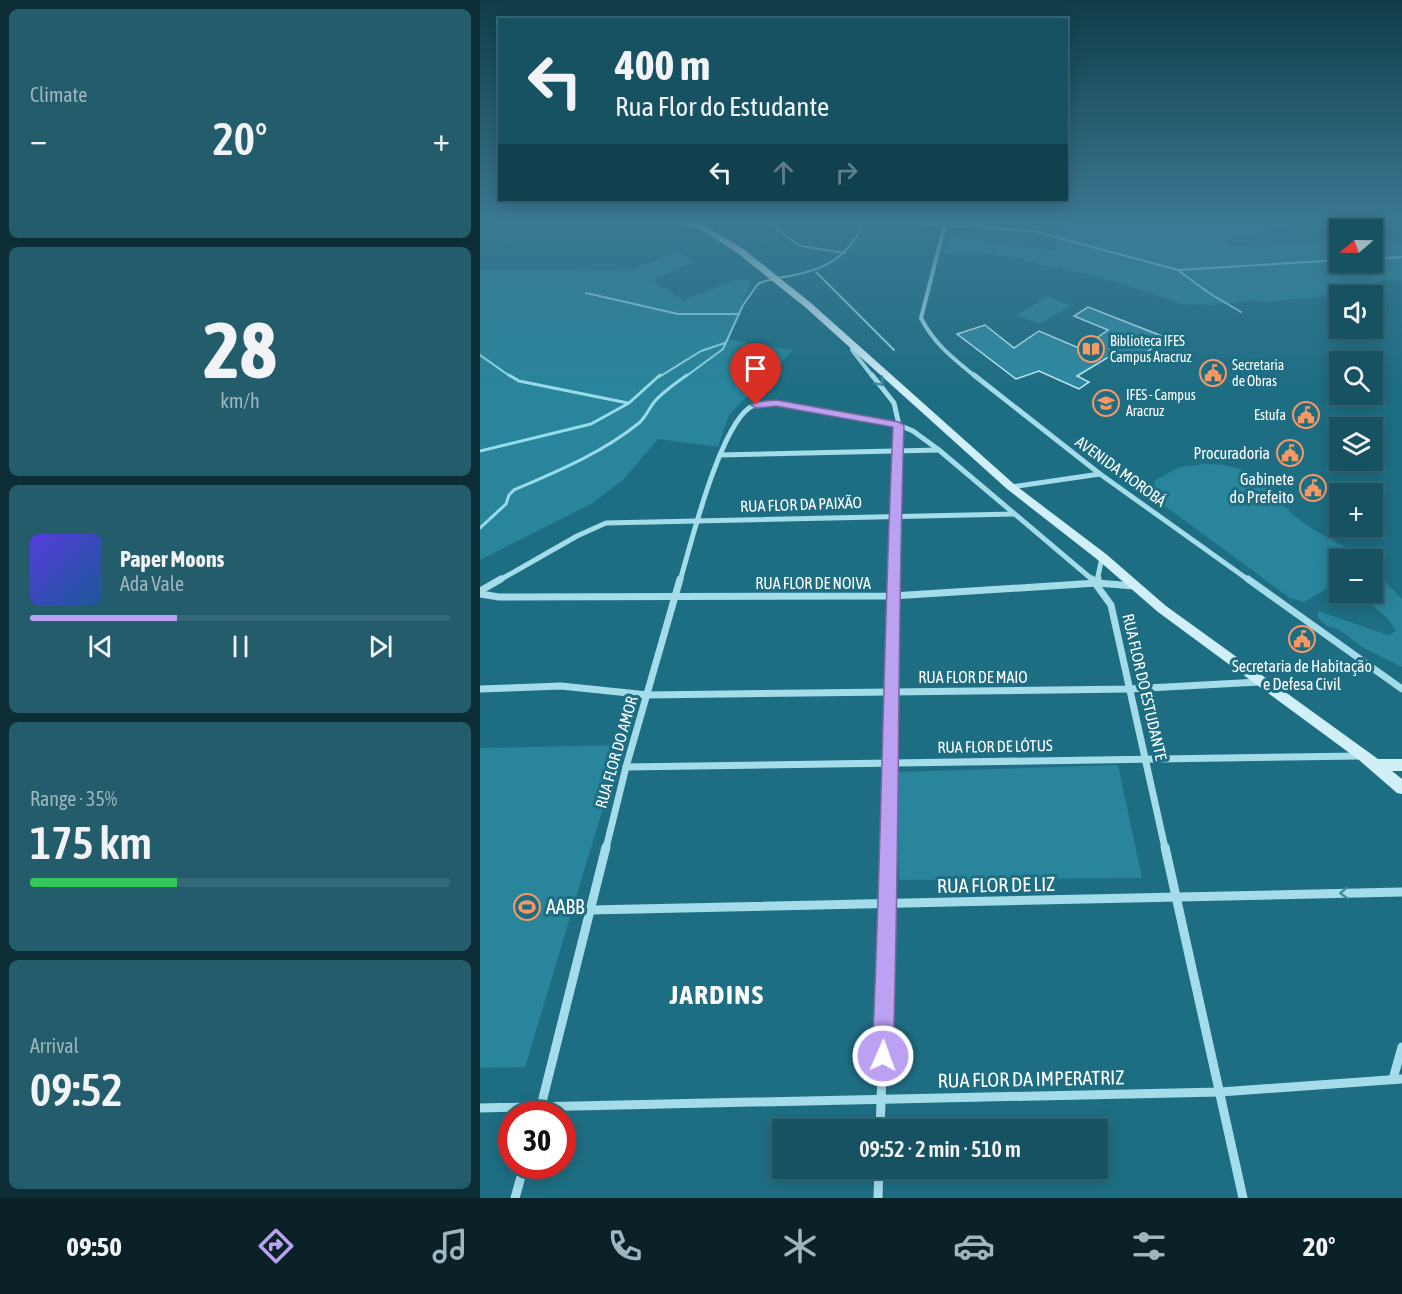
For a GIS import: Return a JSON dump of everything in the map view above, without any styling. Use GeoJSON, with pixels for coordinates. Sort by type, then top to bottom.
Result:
{"type":"FeatureCollection","features":[{"type":"Feature","properties":{"kind":"main road"},"geometry":{"type":"LineString","coordinates":[[771,276],[808,305],[1011,487],[1102,557],[1134,586],[1200,638],[1369,760],[1402,788]]}},
{"type":"Feature","properties":{"kind":"main road"},"geometry":{"type":"LineString","coordinates":[[1369,760],[1402,765]]}},
{"type":"Feature","properties":{"kind":"street","name":"AVENIDA MOROBÁ"},"geometry":{"type":"LineString","coordinates":[[931,276],[921,318],[929,334],[946,353],[1100,474],[1402,689]]}},
{"type":"Feature","properties":{"kind":"street"},"geometry":{"type":"LineString","coordinates":[[853,345],[852,350],[894,403],[899,425],[890,691],[889,903],[880,1119]]}},
{"type":"Feature","properties":{"kind":"street","name":"RUA FLOR DO ESTUDANTE"},"geometry":{"type":"LineString","coordinates":[[749,408],[776,403],[899,425],[913,431],[939,450],[1097,583],[1111,605],[1243,1198]]}},
{"type":"Feature","properties":{"kind":"street","name":"RUA FLOR DO AMOR"},"geometry":{"type":"LineString","coordinates":[[542,1101],[626,767],[674,597],[697,520],[720,455],[731,431],[749,408]]}},
{"type":"Feature","properties":{"kind":"street"},"geometry":{"type":"LineString","coordinates":[[720,455],[939,450]]}},
{"type":"Feature","properties":{"kind":"street"},"geometry":{"type":"LineString","coordinates":[[1011,487],[1100,474]]}},
{"type":"Feature","properties":{"kind":"street","name":"RUA FLOR DA PAIXÃO"},"geometry":{"type":"LineString","coordinates":[[480,593],[577,536],[606,523],[1014,514]]}},
{"type":"Feature","properties":{"kind":"street"},"geometry":{"type":"LineString","coordinates":[[1097,583],[1102,557]]}},
{"type":"Feature","properties":{"kind":"street","name":"RUA FLOR DE NOIVA"},"geometry":{"type":"LineString","coordinates":[[480,593],[499,597],[892,596],[1097,583],[1134,586]]}},
{"type":"Feature","properties":{"kind":"street","name":"RUA FLOR DE MAIO"},"geometry":{"type":"LineString","coordinates":[[480,689],[561,686],[648,695],[1129,689],[1263,682]]}},
{"type":"Feature","properties":{"kind":"street","name":"RUA FLOR DE LÓTUS"},"geometry":{"type":"LineString","coordinates":[[626,767],[1145,758],[1369,760]]}},
{"type":"Feature","properties":{"kind":"street","name":"RUA FLOR DE LIZ"},"geometry":{"type":"LineString","coordinates":[[590,910],[1402,892]]}},
{"type":"Feature","properties":{"kind":"street"},"geometry":{"type":"LineString","coordinates":[[1398,1079],[1402,1047]]}},
{"type":"Feature","properties":{"kind":"street","name":"RUA FLOR DA IMPERATRIZ"},"geometry":{"type":"LineString","coordinates":[[576,1110],[1220,1092],[1398,1079]]}},
{"type":"Feature","properties":{"kind":"street","name":"RUA FLOR DA IMPERATRIZ"},"geometry":{"type":"LineString","coordinates":[[480,1108],[498,1109]]}},
{"type":"Feature","properties":{"kind":"street"},"geometry":{"type":"LineString","coordinates":[[515,1198],[520,1179]]}},
{"type":"Feature","properties":{"kind":"street"},"geometry":{"type":"LineString","coordinates":[[879,1179],[879,1198]]}},
{"type":"Feature","properties":{"kind":"shaded area"},"geometry":{"type":"Polygon","coordinates":[[[480,276],[663,276],[653,281],[683,300],[742,278],[751,282],[727,339],[793,350],[729,415],[718,447],[658,439],[623,480],[591,504],[480,560],[480,276]]]}},
{"type":"Feature","properties":{"kind":"shaded area"},"geometry":{"type":"Polygon","coordinates":[[[1093,276],[1402,276],[1402,281],[1384,279],[1371,285],[1329,285],[1329,296],[1264,302],[1254,300],[1216,305],[1182,304],[1093,276]]]}},
{"type":"Feature","properties":{"kind":"shaded area"},"geometry":{"type":"Polygon","coordinates":[[[1048,296],[1071,306],[1039,324],[1017,315],[1048,296]]]}},
{"type":"Feature","properties":{"kind":"shaded area"},"geometry":{"type":"Polygon","coordinates":[[[1205,464],[1224,465],[1250,474],[1301,521],[1348,549],[1329,549],[1329,588],[1304,602],[1290,598],[1158,501],[1154,481],[1180,467],[1205,464]]]}},
{"type":"Feature","properties":{"kind":"shaded area"},"geometry":{"type":"Polygon","coordinates":[[[1383,579],[1402,599],[1402,667],[1362,647],[1338,629],[1327,626],[1318,618],[1318,611],[1388,635],[1396,631],[1387,618],[1370,603],[1383,603],[1383,579]]]}},
{"type":"Feature","properties":{"kind":"shaded area","name":"AABB"},"geometry":{"type":"Polygon","coordinates":[[[622,745],[525,1067],[480,1068],[480,748],[622,745]]]}},
{"type":"Feature","properties":{"kind":"shaded area"},"geometry":{"type":"Polygon","coordinates":[[[1118,765],[1142,878],[899,880],[897,772],[1118,765]]]}},
{"type":"Feature","properties":{"kind":"building"},"geometry":{"type":"Polygon","coordinates":[[[1088,307],[1167,338],[1134,361],[1115,353],[1077,376],[1089,382],[1079,389],[1039,371],[1016,379],[957,334],[985,325],[1014,348],[1039,331],[1081,349],[1108,330],[1074,316],[1088,307]]]}},
{"type":"Feature","properties":{"kind":"waterway"},"geometry":{"type":"LineString","coordinates":[[739,314],[758,284],[790,276]]}},
{"type":"Feature","properties":{"kind":"waterway"},"geometry":{"type":"LineString","coordinates":[[820,276],[894,350]]}},
{"type":"Feature","properties":{"kind":"waterway"},"geometry":{"type":"LineString","coordinates":[[1186,276],[1241,312]]}},
{"type":"Feature","properties":{"kind":"waterway"},"geometry":{"type":"LineString","coordinates":[[586,293],[678,314],[739,314]]}},
{"type":"Feature","properties":{"kind":"waterway"},"geometry":{"type":"LineString","coordinates":[[685,377],[723,349],[739,314]]}},
{"type":"Feature","properties":{"kind":"waterway"},"geometry":{"type":"LineString","coordinates":[[659,377],[701,351],[725,343]]}},
{"type":"Feature","properties":{"kind":"waterway"},"geometry":{"type":"LineString","coordinates":[[480,355],[511,377]]}},
{"type":"Feature","properties":{"kind":"waterway"},"geometry":{"type":"LineString","coordinates":[[509,375],[519,381],[628,403]]}},
{"type":"Feature","properties":{"kind":"waterway"},"geometry":{"type":"LineString","coordinates":[[480,451],[591,424],[629,403],[660,375]]}},
{"type":"Feature","properties":{"kind":"waterway"},"geometry":{"type":"LineString","coordinates":[[480,528],[506,504],[509,495],[514,490],[579,461],[625,434],[641,421],[659,397],[687,375]]}},
{"type":"Feature","properties":{"kind":"place","name":"Biblioteca IFES Campus Aracruz"},"geometry":{"type":"Point","coordinates":[1091,349]}},
{"type":"Feature","properties":{"kind":"place","name":"Secretaria de Obras"},"geometry":{"type":"Point","coordinates":[1213,373]}},
{"type":"Feature","properties":{"kind":"place","name":"IFES - Campus Aracruz"},"geometry":{"type":"Point","coordinates":[1106,403]}},
{"type":"Feature","properties":{"kind":"place","name":"Estufa"},"geometry":{"type":"Point","coordinates":[1306,415]}},
{"type":"Feature","properties":{"kind":"place","name":"Procuradoria"},"geometry":{"type":"Point","coordinates":[1290,453]}},
{"type":"Feature","properties":{"kind":"place","name":"Gabinete do Prefeito"},"geometry":{"type":"Point","coordinates":[1313,488]}},
{"type":"Feature","properties":{"kind":"place","name":"Secretaria de Habitação e Defesa Civil"},"geometry":{"type":"Point","coordinates":[1302,639]}},
{"type":"Feature","properties":{"kind":"place","name":"AABB"},"geometry":{"type":"Point","coordinates":[527,907]}},
{"type":"Feature","properties":{"kind":"district","name":"JARDINS"},"geometry":{"type":"Point","coordinates":[717,995]}},
{"type":"Feature","properties":{"kind":"route"},"geometry":{"type":"LineString","coordinates":[[756,405],[776,403],[899,425],[892,596],[889,903],[883,1056]]}}]}
